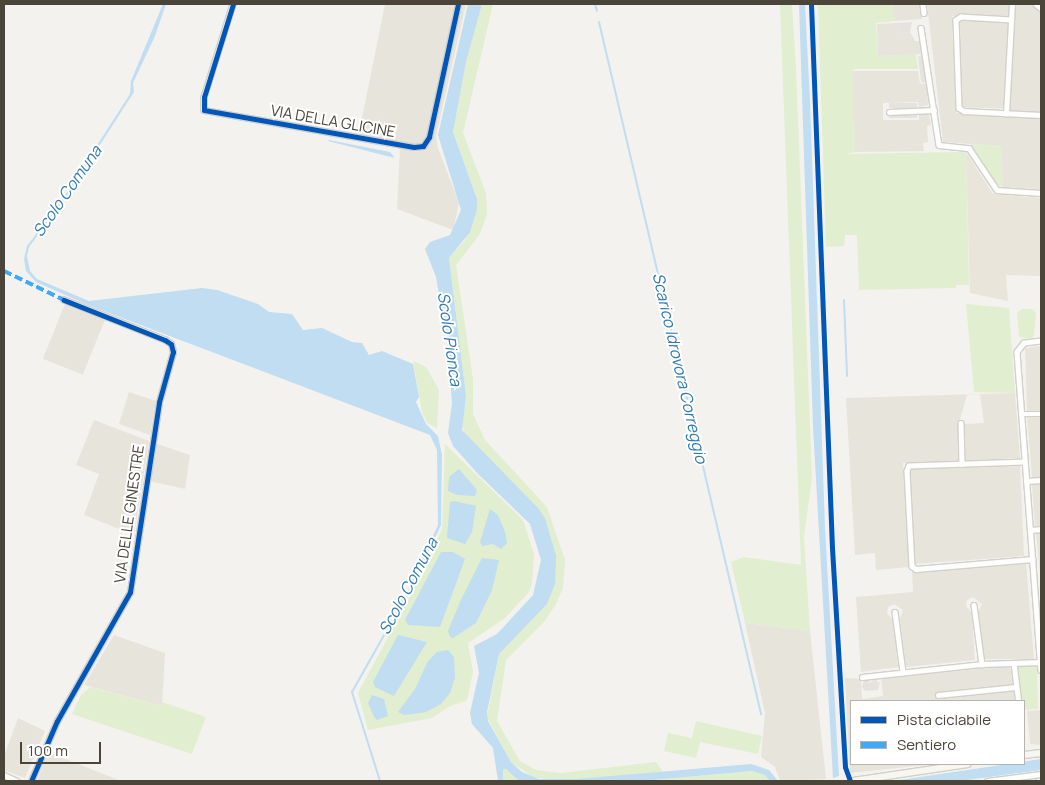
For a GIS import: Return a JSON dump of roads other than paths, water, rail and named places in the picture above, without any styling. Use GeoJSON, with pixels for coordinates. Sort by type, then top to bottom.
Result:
{"type":"FeatureCollection","features":[{"type":"Feature","properties":{"kind":"main road"},"geometry":{"type":"LineString","coordinates":[[1025,755],[1041,753]]}},
{"type":"Feature","properties":{"kind":"main road"},"geometry":{"type":"LineString","coordinates":[[852,781],[961,765]]}},
{"type":"Feature","properties":{"kind":"street","name":"VIA DELLA GLICINE"},"geometry":{"type":"LineString","coordinates":[[233,4],[204,97],[204,110],[414,147],[423,146],[429,136],[458,4]]}},
{"type":"Feature","properties":{"kind":"street"},"geometry":{"type":"LineString","coordinates":[[923,4],[924,13]]}},
{"type":"Feature","properties":{"kind":"street"},"geometry":{"type":"LineString","coordinates":[[1006,114],[1012,4]]}},
{"type":"Feature","properties":{"kind":"street"},"geometry":{"type":"LineString","coordinates":[[1036,4],[1041,8]]}},
{"type":"Feature","properties":{"kind":"street"},"geometry":{"type":"LineString","coordinates":[[1011,20],[957,19],[960,110],[1041,115]]}},
{"type":"Feature","properties":{"kind":"street"},"geometry":{"type":"LineString","coordinates":[[921,28],[939,145],[969,148],[997,190],[1041,193]]}},
{"type":"Feature","properties":{"kind":"street"},"geometry":{"type":"LineString","coordinates":[[889,112],[934,110]]}},
{"type":"Feature","properties":{"kind":"street","name":"VIA DELLE GINESTRE"},"geometry":{"type":"LineString","coordinates":[[31,781],[57,721],[130,592],[157,411],[173,352],[169,342],[64,300]]}},
{"type":"Feature","properties":{"kind":"street"},"geometry":{"type":"LineString","coordinates":[[1041,341],[1024,344],[1018,352],[1026,481],[1040,631],[1041,670]]}},
{"type":"Feature","properties":{"kind":"street"},"geometry":{"type":"LineString","coordinates":[[1022,414],[1041,414]]}},
{"type":"Feature","properties":{"kind":"street"},"geometry":{"type":"LineString","coordinates":[[961,423],[962,464]]}},
{"type":"Feature","properties":{"kind":"street"},"geometry":{"type":"LineString","coordinates":[[1025,462],[909,466],[907,471],[912,568],[1033,559]]}},
{"type":"Feature","properties":{"kind":"street"},"geometry":{"type":"LineString","coordinates":[[1026,481],[1041,480]]}},
{"type":"Feature","properties":{"kind":"street"},"geometry":{"type":"LineString","coordinates":[[1030,530],[1041,529]]}},
{"type":"Feature","properties":{"kind":"street"},"geometry":{"type":"LineString","coordinates":[[1034,576],[1041,576]]}},
{"type":"Feature","properties":{"kind":"street"},"geometry":{"type":"LineString","coordinates":[[974,605],[982,664]]}},
{"type":"Feature","properties":{"kind":"street"},"geometry":{"type":"LineString","coordinates":[[895,612],[902,672]]}},
{"type":"Feature","properties":{"kind":"street"},"geometry":{"type":"LineString","coordinates":[[862,676],[982,664],[1041,662]]}},
{"type":"Feature","properties":{"kind":"street"},"geometry":{"type":"LineString","coordinates":[[1014,663],[1019,700]]}},
{"type":"Feature","properties":{"kind":"street"},"geometry":{"type":"LineString","coordinates":[[938,695],[1016,687]]}},
{"type":"Feature","properties":{"kind":"street"},"geometry":{"type":"LineString","coordinates":[[988,781],[1014,780],[1041,774]]}},
{"type":"Feature","properties":{"kind":"street"},"geometry":{"type":"LineString","coordinates":[[4,775],[17,781]]}},
{"type":"Feature","properties":{"kind":"water"},"geometry":{"type":"Polygon","coordinates":[[[163,4],[166,4],[155,36],[133,83],[134,92],[67,196],[29,247],[27,256],[30,271],[37,279],[89,301],[202,288],[217,290],[258,304],[269,312],[292,314],[303,330],[322,328],[352,342],[362,343],[369,355],[382,351],[413,364],[419,397],[416,402],[426,424],[438,436],[442,455],[441,525],[415,582],[412,582],[438,525],[437,450],[430,435],[88,305],[36,282],[26,271],[24,259],[27,246],[62,200],[130,94],[131,81],[163,4]]]}},
{"type":"Feature","properties":{"kind":"water","name":"Scolo Pionca"},"geometry":{"type":"Polygon","coordinates":[[[468,4],[482,4],[466,62],[453,132],[477,199],[477,209],[470,232],[449,258],[466,396],[462,430],[538,508],[545,518],[556,555],[555,584],[547,604],[499,654],[487,712],[488,721],[511,762],[522,772],[539,779],[577,779],[751,764],[769,770],[778,781],[770,781],[765,775],[752,771],[642,781],[519,781],[506,769],[503,769],[503,781],[498,781],[493,748],[472,724],[470,713],[479,673],[474,646],[497,634],[533,595],[541,560],[530,524],[478,474],[453,446],[448,433],[452,403],[447,342],[436,277],[425,249],[430,242],[450,235],[461,210],[438,135],[468,4]]]}},
{"type":"Feature","properties":{"kind":"water"},"geometry":{"type":"Polygon","coordinates":[[[799,4],[805,4],[810,101],[825,528],[839,776],[833,778],[813,427],[799,4]]]}},
{"type":"Feature","properties":{"kind":"water"},"geometry":{"type":"Polygon","coordinates":[[[328,141],[390,152],[395,158],[328,141]]]}},
{"type":"Feature","properties":{"kind":"water"},"geometry":{"type":"Polygon","coordinates":[[[459,469],[477,490],[475,496],[457,495],[448,491],[449,477],[459,469]]]}},
{"type":"Feature","properties":{"kind":"water"},"geometry":{"type":"Polygon","coordinates":[[[454,501],[476,506],[472,532],[465,544],[447,538],[450,502],[454,501]]]}},
{"type":"Feature","properties":{"kind":"water"},"geometry":{"type":"Polygon","coordinates":[[[490,509],[498,515],[505,532],[507,543],[501,549],[493,544],[482,546],[480,542],[490,509]]]}},
{"type":"Feature","properties":{"kind":"water"},"geometry":{"type":"Polygon","coordinates":[[[441,552],[453,552],[465,559],[440,627],[408,625],[405,620],[441,552]]]}},
{"type":"Feature","properties":{"kind":"water"},"geometry":{"type":"Polygon","coordinates":[[[482,558],[499,560],[492,590],[476,623],[453,638],[450,637],[448,631],[482,558]]]}},
{"type":"Feature","properties":{"kind":"water"},"geometry":{"type":"Polygon","coordinates":[[[398,635],[427,642],[394,696],[375,687],[373,682],[398,635]]]}},
{"type":"Feature","properties":{"kind":"water"},"geometry":{"type":"Polygon","coordinates":[[[448,650],[454,657],[455,678],[450,693],[441,704],[426,712],[404,715],[398,712],[415,689],[428,661],[437,652],[448,650]]]}},
{"type":"Feature","properties":{"kind":"water"},"geometry":{"type":"Polygon","coordinates":[[[372,695],[384,699],[388,716],[377,720],[374,717],[368,703],[372,695]]]}},
{"type":"Feature","properties":{"kind":"water"},"geometry":{"type":"Polygon","coordinates":[[[1041,759],[1041,770],[960,781],[893,781],[1001,765],[1025,765],[1025,761],[1041,759]]]}},
{"type":"Feature","properties":{"kind":"waterway","name":"Scarico Idrovora Correggio"},"geometry":{"type":"LineString","coordinates":[[595,4],[597,11]]}},
{"type":"Feature","properties":{"kind":"waterway","name":"Scarico Idrovora Correggio"},"geometry":{"type":"LineString","coordinates":[[599,22],[761,714]]}},
{"type":"Feature","properties":{"kind":"waterway"},"geometry":{"type":"LineString","coordinates":[[844,300],[847,376]]}},
{"type":"Feature","properties":{"kind":"waterway","name":"Scolo Comuna"},"geometry":{"type":"LineString","coordinates":[[380,781],[352,692],[414,582]]}}]}
